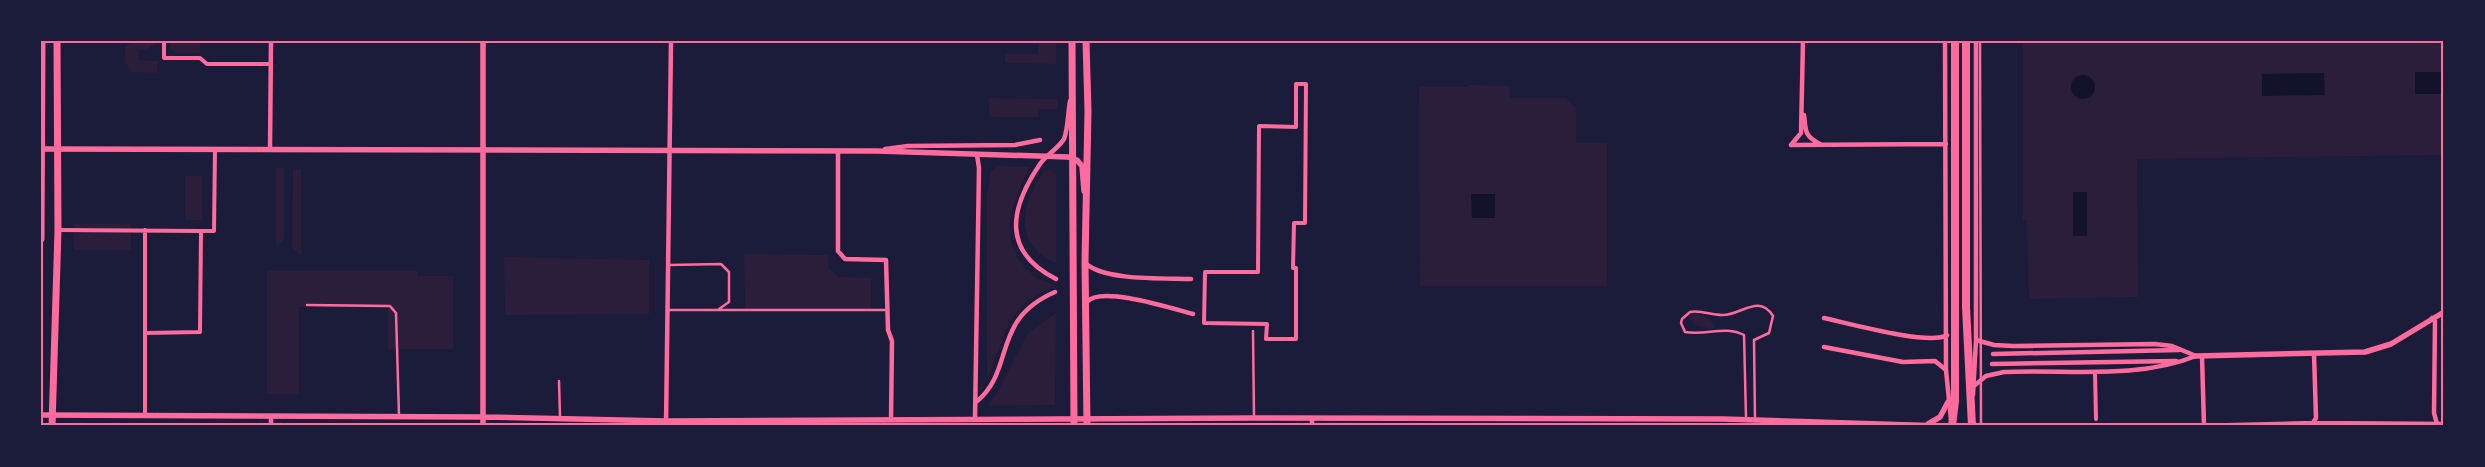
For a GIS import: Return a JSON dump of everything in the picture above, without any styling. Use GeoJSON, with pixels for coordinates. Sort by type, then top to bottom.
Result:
{"type":"FeatureCollection","features":[{"type":"Feature","properties":{"kind":"main road"},"geometry":{"type":"LineString","coordinates":[[41,239],[42,41]]}},
{"type":"Feature","properties":{"kind":"main road"},"geometry":{"type":"LineString","coordinates":[[52,426],[58,230],[57,41]]}},
{"type":"Feature","properties":{"kind":"main road"},"geometry":{"type":"LineString","coordinates":[[1072,41],[1074,422]]}},
{"type":"Feature","properties":{"kind":"main road"},"geometry":{"type":"LineString","coordinates":[[1086,41],[1085,262],[1087,422]]}},
{"type":"Feature","properties":{"kind":"main road"},"geometry":{"type":"LineString","coordinates":[[1952,426],[1955,401],[1955,41]]}},
{"type":"Feature","properties":{"kind":"main road"},"geometry":{"type":"LineString","coordinates":[[1966,41],[1966,316],[1972,426]]}},
{"type":"Feature","properties":{"kind":"street"},"geometry":{"type":"LineString","coordinates":[[164,41],[164,58],[200,58],[208,64],[271,64]]}},
{"type":"Feature","properties":{"kind":"street"},"geometry":{"type":"LineString","coordinates":[[270,150],[271,41]]}},
{"type":"Feature","properties":{"kind":"street"},"geometry":{"type":"LineString","coordinates":[[483,41],[483,426]]}},
{"type":"Feature","properties":{"kind":"street"},"geometry":{"type":"LineString","coordinates":[[666,423],[671,41]]}},
{"type":"Feature","properties":{"kind":"street"},"geometry":{"type":"LineString","coordinates":[[1802,41],[1803,104],[1801,133],[1791,145],[1946,144]]}},
{"type":"Feature","properties":{"kind":"street"},"geometry":{"type":"LineString","coordinates":[[1945,41],[1946,370],[1952,426]]}},
{"type":"Feature","properties":{"kind":"street"},"geometry":{"type":"LineString","coordinates":[[1972,404],[1978,341],[1978,41]]}},
{"type":"Feature","properties":{"kind":"street"},"geometry":{"type":"LineString","coordinates":[[1296,84],[1306,84],[1305,223],[1294,223],[1296,339],[1266,339],[1266,324],[1204,323],[1204,272],[1258,272],[1259,126],[1296,127],[1296,84]]}},
{"type":"Feature","properties":{"kind":"street"},"geometry":{"type":"LineString","coordinates":[[1056,279],[1038,270],[1025,256],[1018,240],[1015,222],[1022,194],[1046,156],[1060,144],[1065,136],[1072,87]]}},
{"type":"Feature","properties":{"kind":"street"},"geometry":{"type":"LineString","coordinates":[[1803,104],[1807,135],[1809,139],[1822,144]]}},
{"type":"Feature","properties":{"kind":"street"},"geometry":{"type":"LineString","coordinates":[[877,151],[908,146],[1015,145],[1040,140]]}},
{"type":"Feature","properties":{"kind":"street"},"geometry":{"type":"LineString","coordinates":[[42,149],[877,151],[1046,156],[1074,158],[1082,166],[1086,205]]}},
{"type":"Feature","properties":{"kind":"street"},"geometry":{"type":"LineString","coordinates":[[58,230],[214,231],[215,149]]}},
{"type":"Feature","properties":{"kind":"street"},"geometry":{"type":"LineString","coordinates":[[838,151],[838,251],[845,259],[886,260],[888,330],[892,341],[891,419]]}},
{"type":"Feature","properties":{"kind":"street"},"geometry":{"type":"LineString","coordinates":[[975,419],[978,155]]}},
{"type":"Feature","properties":{"kind":"street"},"geometry":{"type":"LineString","coordinates":[[144,230],[145,416]]}},
{"type":"Feature","properties":{"kind":"street"},"geometry":{"type":"LineString","coordinates":[[144,333],[200,332],[200,231]]}},
{"type":"Feature","properties":{"kind":"street"},"geometry":{"type":"LineString","coordinates":[[1085,262],[1097,271],[1113,274],[1191,279]]}},
{"type":"Feature","properties":{"kind":"street"},"geometry":{"type":"LineString","coordinates":[[976,402],[984,394],[994,377],[1007,340],[1015,324],[1035,302],[1055,292]]}},
{"type":"Feature","properties":{"kind":"street"},"geometry":{"type":"LineString","coordinates":[[1087,302],[1094,296],[1119,296],[1194,314]]}},
{"type":"Feature","properties":{"kind":"street"},"geometry":{"type":"LineString","coordinates":[[1975,386],[1981,379],[2004,372],[2095,372],[2147,369],[2182,362],[2199,356],[2314,354],[2374,350],[2391,344],[2444,312]]}},
{"type":"Feature","properties":{"kind":"street"},"geometry":{"type":"LineString","coordinates":[[1824,318],[1910,336],[1938,339],[1947,335]]}},
{"type":"Feature","properties":{"kind":"street"},"geometry":{"type":"LineString","coordinates":[[2432,318],[2435,321],[2434,413],[2437,424]]}},
{"type":"Feature","properties":{"kind":"street"},"geometry":{"type":"LineString","coordinates":[[1978,341],[2013,346],[2155,344],[2199,356]]}},
{"type":"Feature","properties":{"kind":"street"},"geometry":{"type":"LineString","coordinates":[[1824,347],[1903,362],[1935,361],[1946,370]]}},
{"type":"Feature","properties":{"kind":"street"},"geometry":{"type":"LineString","coordinates":[[1993,354],[2180,350]]}},
{"type":"Feature","properties":{"kind":"street"},"geometry":{"type":"LineString","coordinates":[[2313,423],[2316,418],[2314,354]]}},
{"type":"Feature","properties":{"kind":"street"},"geometry":{"type":"LineString","coordinates":[[2199,356],[2204,426]]}},
{"type":"Feature","properties":{"kind":"street"},"geometry":{"type":"LineString","coordinates":[[1992,364],[2182,362]]}},
{"type":"Feature","properties":{"kind":"street"},"geometry":{"type":"LineString","coordinates":[[2095,372],[2096,419]]}},
{"type":"Feature","properties":{"kind":"street"},"geometry":{"type":"LineString","coordinates":[[1928,424],[1940,417],[1948,402]]}},
{"type":"Feature","properties":{"kind":"street"},"geometry":{"type":"LineString","coordinates":[[41,415],[483,417],[666,423],[837,423],[891,419],[975,419],[996,422],[1254,418],[1546,422],[1738,422],[1746,419],[1836,424],[1928,424],[1944,426]]}},
{"type":"Feature","properties":{"kind":"street"},"geometry":{"type":"LineString","coordinates":[[271,416],[271,426]]}},
{"type":"Feature","properties":{"kind":"street"},"geometry":{"type":"LineString","coordinates":[[1312,418],[1312,426]]}},
{"type":"Feature","properties":{"kind":"street"},"geometry":{"type":"LineString","coordinates":[[2194,426],[2313,423],[2330,425],[2444,424]]}},
{"type":"Feature","properties":{"kind":"lane"},"geometry":{"type":"LineString","coordinates":[[668,265],[721,264],[729,272],[728,302],[718,310]]}},
{"type":"Feature","properties":{"kind":"lane"},"geometry":{"type":"LineString","coordinates":[[308,305],[390,306],[396,313],[399,417]]}},
{"type":"Feature","properties":{"kind":"lane"},"geometry":{"type":"LineString","coordinates":[[1746,419],[1744,335],[1729,329],[1712,332],[1685,332],[1681,324],[1682,319],[1690,312],[1726,315],[1754,305],[1764,306],[1773,316],[1769,332],[1754,340],[1755,420]]}},
{"type":"Feature","properties":{"kind":"lane"},"geometry":{"type":"LineString","coordinates":[[667,310],[888,310]]}},
{"type":"Feature","properties":{"kind":"lane"},"geometry":{"type":"LineString","coordinates":[[1253,330],[1254,418]]}},
{"type":"Feature","properties":{"kind":"lane"},"geometry":{"type":"LineString","coordinates":[[1978,341],[1981,379],[1981,426]]}},
{"type":"Feature","properties":{"kind":"lane"},"geometry":{"type":"LineString","coordinates":[[559,381],[560,419]]}},
{"type":"Feature","properties":{"kind":"shaded area"},"geometry":{"type":"Polygon","coordinates":[[[133,41],[159,41],[146,50],[139,50],[138,60],[157,61],[157,73],[132,72],[125,62],[125,47],[133,41]]]}},
{"type":"Feature","properties":{"kind":"shaded area"},"geometry":{"type":"Polygon","coordinates":[[[170,41],[200,41],[200,53],[177,54],[170,48],[170,41]]]}},
{"type":"Feature","properties":{"kind":"shaded area"},"geometry":{"type":"Polygon","coordinates":[[[1039,41],[1056,41],[1056,64],[1005,63],[1005,54],[1038,54],[1039,41]]]}},
{"type":"Feature","properties":{"kind":"shaded area"},"geometry":{"type":"Polygon","coordinates":[[[2023,41],[2444,41],[2444,155],[2137,159],[2138,297],[2029,299],[2027,220],[2023,220],[2023,41]]]}},
{"type":"Feature","properties":{"kind":"shaded area"},"geometry":{"type":"Polygon","coordinates":[[[2415,72],[2444,72],[2444,94],[2415,94],[2415,72]]]}},
{"type":"Feature","properties":{"kind":"shaded area"},"geometry":{"type":"Polygon","coordinates":[[[2324,73],[2325,95],[2262,96],[2262,74],[2324,73]]]}},
{"type":"Feature","properties":{"kind":"shaded area"},"geometry":{"type":"Polygon","coordinates":[[[2083,75],[2092,78],[2095,87],[2092,96],[2083,99],[2074,96],[2071,87],[2074,78],[2083,75]]]}},
{"type":"Feature","properties":{"kind":"shaded area"},"geometry":{"type":"Polygon","coordinates":[[[1469,85],[1509,86],[1510,98],[1566,98],[1576,108],[1576,143],[1607,143],[1607,286],[1420,286],[1419,87],[1469,87],[1469,85]]]}},
{"type":"Feature","properties":{"kind":"shaded area"},"geometry":{"type":"Polygon","coordinates":[[[989,98],[1057,99],[1057,109],[1039,109],[1038,117],[994,117],[989,116],[989,98]]]}},
{"type":"Feature","properties":{"kind":"shaded area"},"geometry":{"type":"Polygon","coordinates":[[[998,166],[1030,167],[1012,210],[1010,238],[1014,251],[1022,264],[1037,278],[1056,286],[1026,303],[1017,313],[1004,335],[987,379],[987,194],[991,171],[998,166]]]}},
{"type":"Feature","properties":{"kind":"shaded area"},"geometry":{"type":"Polygon","coordinates":[[[276,168],[284,168],[284,238],[282,243],[276,244],[276,168]]]}},
{"type":"Feature","properties":{"kind":"shaded area"},"geometry":{"type":"Polygon","coordinates":[[[293,169],[301,169],[301,252],[304,255],[297,253],[292,248],[293,169]]]}},
{"type":"Feature","properties":{"kind":"shaded area"},"geometry":{"type":"Polygon","coordinates":[[[1051,169],[1056,175],[1056,263],[1042,255],[1032,245],[1027,234],[1025,222],[1026,210],[1036,184],[1044,171],[1051,169]]]}},
{"type":"Feature","properties":{"kind":"shaded area"},"geometry":{"type":"Polygon","coordinates":[[[185,176],[202,176],[202,220],[185,220],[185,176]]]}},
{"type":"Feature","properties":{"kind":"shaded area"},"geometry":{"type":"Polygon","coordinates":[[[2073,192],[2087,192],[2087,236],[2073,236],[2073,192]]]}},
{"type":"Feature","properties":{"kind":"shaded area"},"geometry":{"type":"Polygon","coordinates":[[[1471,194],[1495,194],[1495,218],[1472,218],[1471,194]]]}},
{"type":"Feature","properties":{"kind":"shaded area"},"geometry":{"type":"Polygon","coordinates":[[[74,224],[131,224],[131,250],[74,250],[74,224]]]}},
{"type":"Feature","properties":{"kind":"shaded area"},"geometry":{"type":"Polygon","coordinates":[[[744,254],[828,255],[828,268],[839,277],[871,278],[871,309],[745,309],[744,254]]]}},
{"type":"Feature","properties":{"kind":"shaded area"},"geometry":{"type":"Polygon","coordinates":[[[504,257],[649,260],[649,314],[505,315],[504,257]]]}},
{"type":"Feature","properties":{"kind":"shaded area"},"geometry":{"type":"Polygon","coordinates":[[[267,271],[417,271],[417,276],[453,276],[453,349],[388,349],[388,308],[299,307],[299,394],[267,394],[267,271]]]}},
{"type":"Feature","properties":{"kind":"shaded area"},"geometry":{"type":"Polygon","coordinates":[[[1056,313],[1055,405],[988,406],[997,393],[1028,333],[1056,313]]]}},
{"type":"Feature","properties":{"kind":"shaded area"},"geometry":{"type":"Polygon","coordinates":[[[1695,313],[1708,317],[1716,328],[1696,325],[1689,315],[1695,313]]]}}]}
